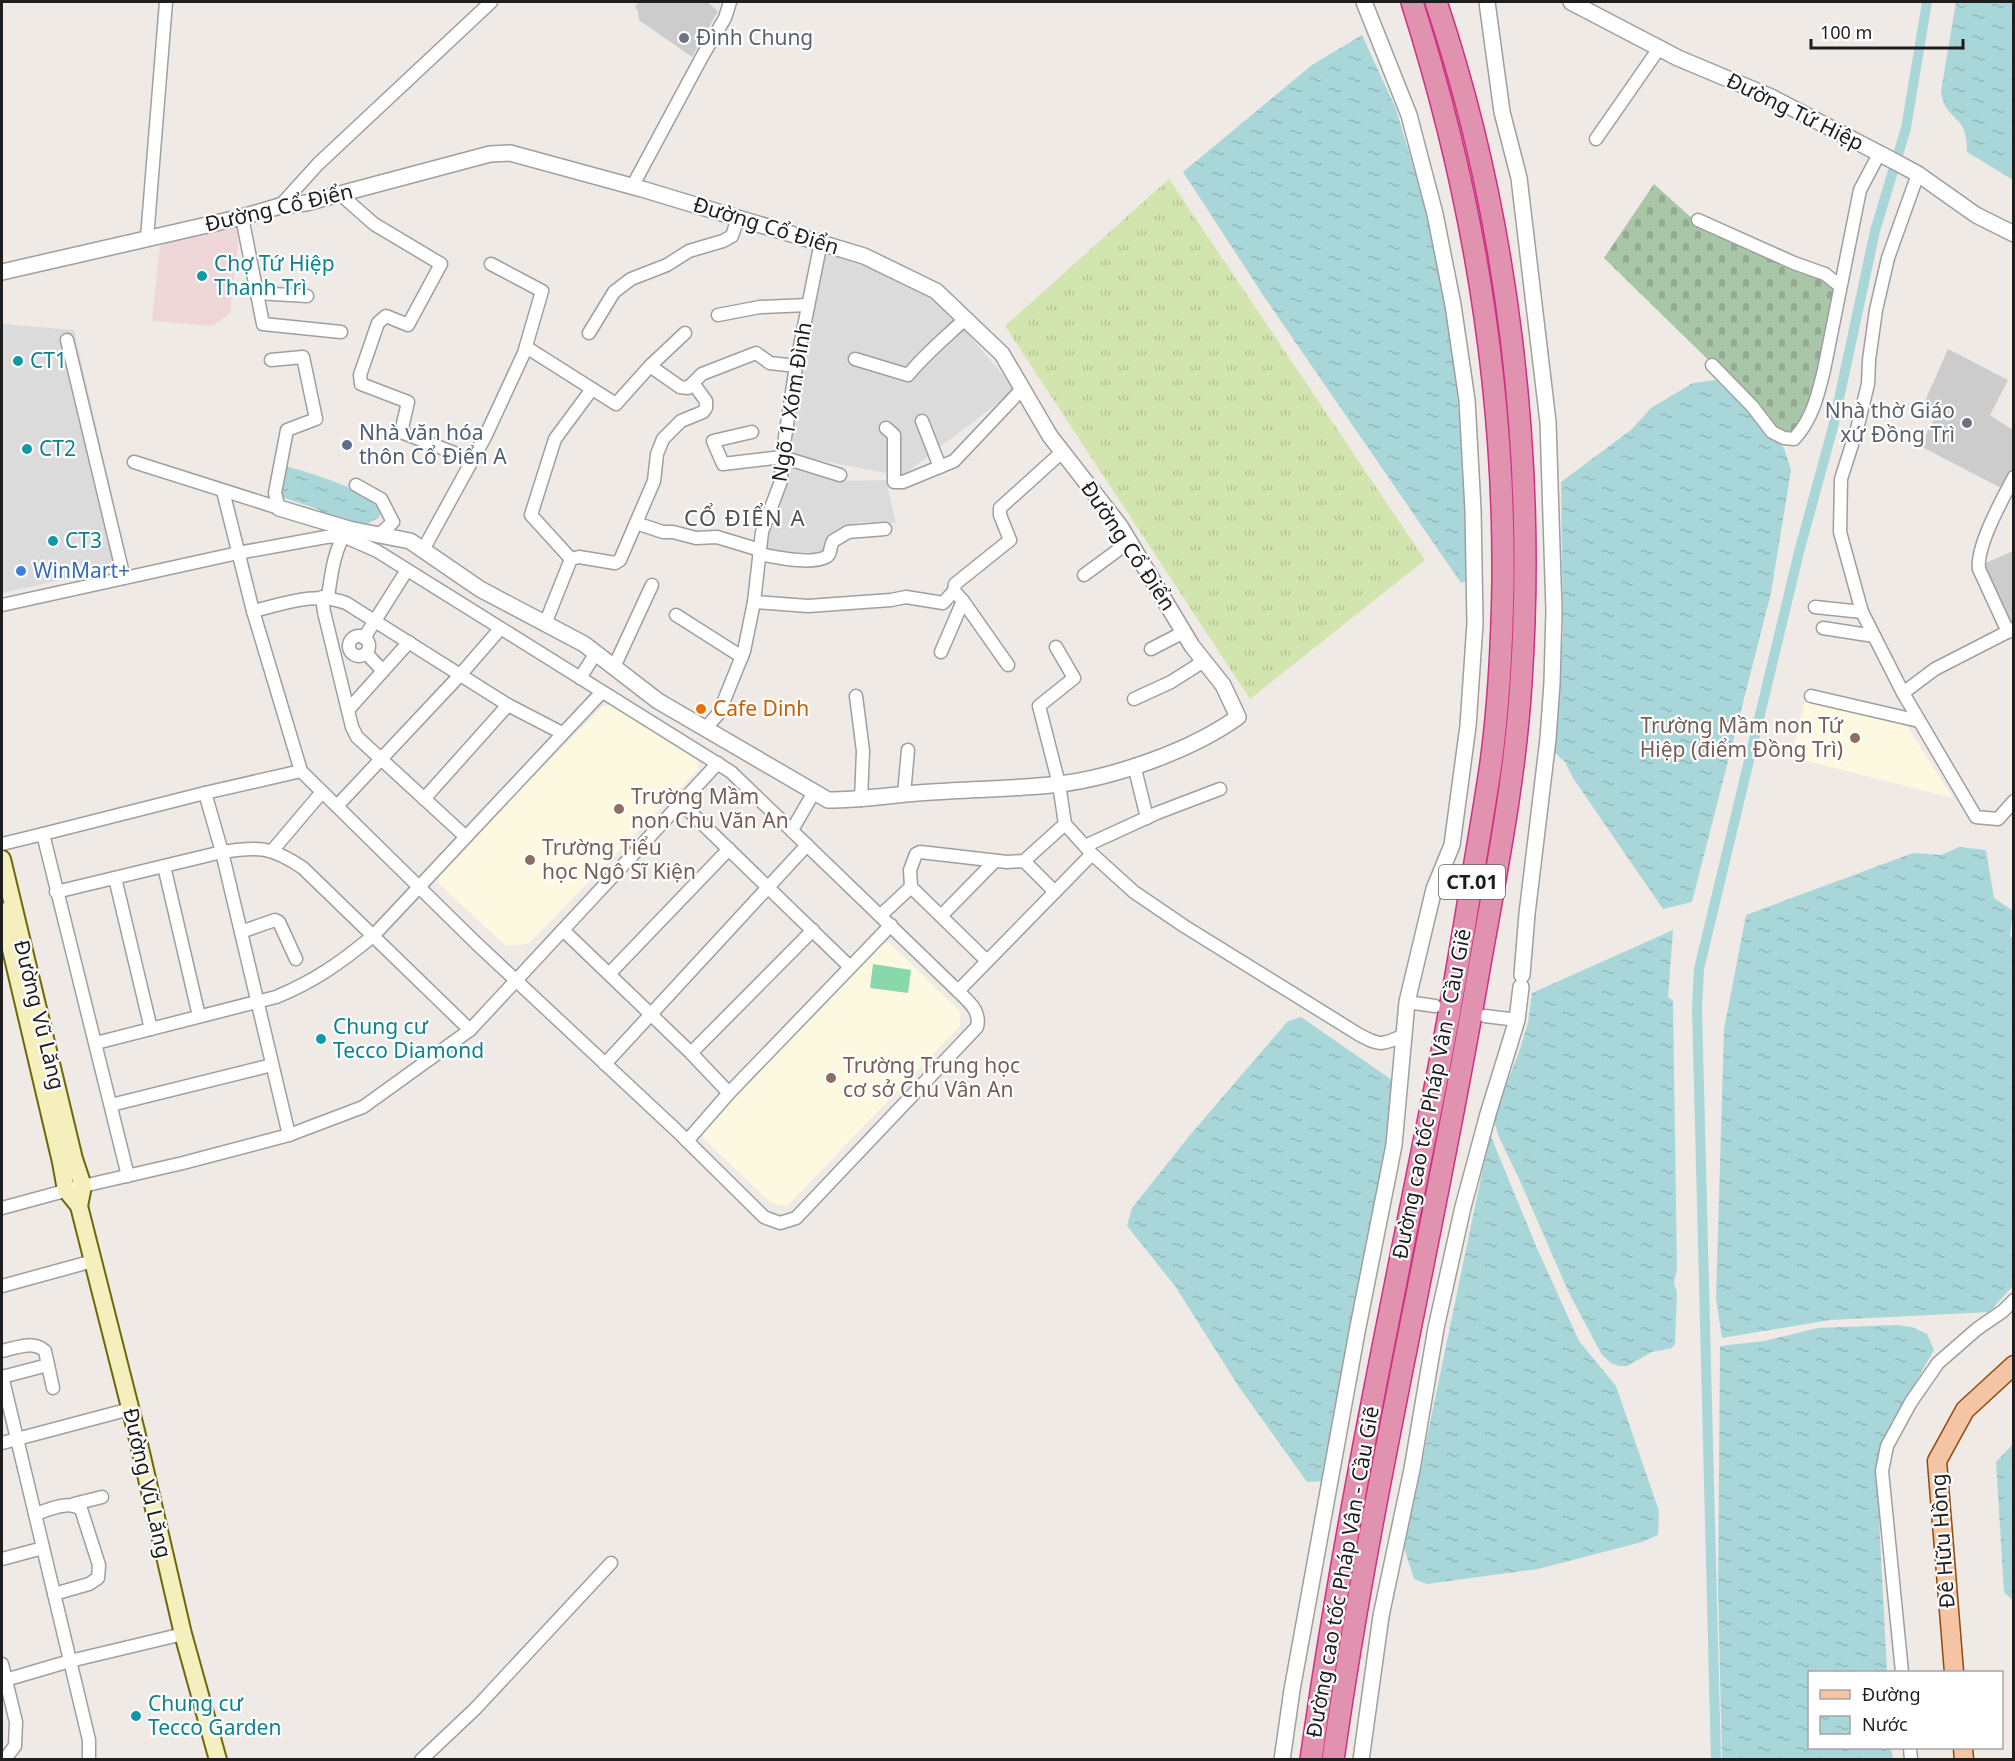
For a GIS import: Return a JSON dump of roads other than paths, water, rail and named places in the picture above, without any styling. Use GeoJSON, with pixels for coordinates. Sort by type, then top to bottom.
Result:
{"type":"FeatureCollection","features":[{"type":"Feature","properties":{"kind":"highway","name":"Đường cao tốc Pháp Vân - Cầu Giẽ"},"geometry":{"type":"LineString","coordinates":[[1311,1760],[1345,1550],[1448,1023],[1491,760],[1499,680],[1503,582],[1501,505],[1497,421],[1490,348],[1457,159],[1433,67],[1412,2]]}},
{"type":"Feature","properties":{"kind":"highway","name":"Đường cao tốc Pháp Vân - Cầu Giẽ"},"geometry":{"type":"LineString","coordinates":[[1333,1760],[1366,1560],[1470,1019],[1514,765],[1521,682],[1525,588],[1524,505],[1512,348],[1504,286],[1485,183],[1452,50],[1436,2]]}},
{"type":"Feature","properties":{"kind":"main road","name":"Đường Vũ Lăng"},"geometry":{"type":"LineString","coordinates":[[2,859],[74,1159],[83,1186],[79,1206]]}},
{"type":"Feature","properties":{"kind":"main road","name":"Đường Vũ Lăng"},"geometry":{"type":"LineString","coordinates":[[2,911],[66,1190],[79,1206],[183,1634],[218,1760]]}},
{"type":"Feature","properties":{"kind":"main road","name":"Đê Hữu Hồng"},"geometry":{"type":"LineString","coordinates":[[1954,1671],[1937,1461],[1965,1410],[2013,1365]]}},
{"type":"Feature","properties":{"kind":"street"},"geometry":{"type":"LineString","coordinates":[[147,238],[166,2]]}},
{"type":"Feature","properties":{"kind":"street"},"geometry":{"type":"LineString","coordinates":[[280,206],[318,164],[491,2]]}},
{"type":"Feature","properties":{"kind":"street"},"geometry":{"type":"LineString","coordinates":[[632,187],[725,18],[731,2]]}},
{"type":"Feature","properties":{"kind":"street"},"geometry":{"type":"LineString","coordinates":[[1282,1760],[1292,1690],[1357,1332],[1394,1145],[1402,1036],[1407,1002],[1434,889],[1452,846],[1454,835],[1468,726],[1475,623],[1473,510],[1467,400],[1453,305],[1435,214],[1409,115],[1364,2]]}},
{"type":"Feature","properties":{"kind":"street"},"geometry":{"type":"LineString","coordinates":[[1361,1760],[1381,1616],[1412,1469],[1436,1328],[1482,1135],[1517,1020],[1548,739],[1554,611],[1546,389],[1519,178],[1502,111],[1487,2]]}},
{"type":"Feature","properties":{"kind":"street","name":"Đường Tứ Hiệp"},"geometry":{"type":"LineString","coordinates":[[1571,2],[1678,58],[1771,97],[1885,156],[1915,172],[1976,215],[2013,234]]}},
{"type":"Feature","properties":{"kind":"street"},"geometry":{"type":"LineString","coordinates":[[1596,139],[1660,47]]}},
{"type":"Feature","properties":{"kind":"street","name":"Đường Cổ Điển"},"geometry":{"type":"LineString","coordinates":[[2,272],[242,217],[280,206],[306,203],[490,154],[510,153],[864,256],[936,291],[1002,354],[1050,436],[1120,526],[1184,632],[1223,685],[1238,717],[1220,730],[1165,754],[1102,776],[1059,784],[904,794],[861,800],[828,800],[658,701],[584,644],[480,589],[410,541],[379,535],[346,533],[279,508]]}},
{"type":"Feature","properties":{"kind":"street"},"geometry":{"type":"LineString","coordinates":[[1712,365],[1752,406],[1772,432],[1784,438],[1794,439],[1803,429],[1818,394],[1860,190],[1885,156]]}},
{"type":"Feature","properties":{"kind":"street"},"geometry":{"type":"LineString","coordinates":[[1915,172],[1888,258],[1876,310],[1868,384],[1841,479],[1840,532],[1862,612],[1903,693],[1976,817],[1998,819],[2013,801]]}},
{"type":"Feature","properties":{"kind":"street"},"geometry":{"type":"LineString","coordinates":[[340,194],[374,224],[441,264],[408,325],[386,316],[378,323],[360,375],[361,384],[408,402],[401,432],[472,460]]}},
{"type":"Feature","properties":{"kind":"street"},"geometry":{"type":"LineString","coordinates":[[242,217],[263,324],[341,332]]}},
{"type":"Feature","properties":{"kind":"street"},"geometry":{"type":"LineString","coordinates":[[589,333],[614,292],[631,279],[667,265],[689,250],[723,241],[732,236],[738,218]]}},
{"type":"Feature","properties":{"kind":"street"},"geometry":{"type":"LineString","coordinates":[[1698,220],[1794,263],[1825,274],[1840,286]]}},
{"type":"Feature","properties":{"kind":"street","name":"Ngõ 1 Xóm Đình"},"geometry":{"type":"LineString","coordinates":[[705,729],[719,713],[742,657],[754,602],[762,532],[781,481],[782,457],[796,366],[822,242]]}},
{"type":"Feature","properties":{"kind":"street"},"geometry":{"type":"LineString","coordinates":[[423,550],[485,437],[526,347],[542,291],[491,264]]}},
{"type":"Feature","properties":{"kind":"street"},"geometry":{"type":"LineString","coordinates":[[257,293],[307,296]]}},
{"type":"Feature","properties":{"kind":"street","name":"Ngõ 1 Xóm Đình"},"geometry":{"type":"LineString","coordinates":[[718,315],[760,307],[808,305]]}},
{"type":"Feature","properties":{"kind":"street"},"geometry":{"type":"LineString","coordinates":[[855,359],[908,375],[925,354],[937,346],[965,318]]}},
{"type":"Feature","properties":{"kind":"street"},"geometry":{"type":"LineString","coordinates":[[526,347],[616,404],[650,366],[685,333]]}},
{"type":"Feature","properties":{"kind":"street"},"geometry":{"type":"LineString","coordinates":[[67,340],[124,578]]}},
{"type":"Feature","properties":{"kind":"street","name":"Ngõ 1 Xóm Đình"},"geometry":{"type":"LineString","coordinates":[[693,383],[702,374],[756,353],[770,363],[796,366]]}},
{"type":"Feature","properties":{"kind":"street"},"geometry":{"type":"LineString","coordinates":[[271,360],[303,357],[316,419],[287,430],[275,493],[279,508]]}},
{"type":"Feature","properties":{"kind":"street"},"geometry":{"type":"LineString","coordinates":[[571,559],[579,557],[615,563],[620,560],[654,482],[657,454],[663,439],[681,421],[703,412],[706,408],[706,402],[693,383],[688,388],[680,387],[650,366]]}},
{"type":"Feature","properties":{"kind":"street"},"geometry":{"type":"LineString","coordinates":[[571,559],[531,514],[555,439],[592,389]]}},
{"type":"Feature","properties":{"kind":"street"},"geometry":{"type":"LineString","coordinates":[[886,428],[894,435],[894,482],[903,482],[954,461],[1022,389]]}},
{"type":"Feature","properties":{"kind":"street"},"geometry":{"type":"LineString","coordinates":[[922,421],[940,467]]}},
{"type":"Feature","properties":{"kind":"street","name":"Ngõ 1 Xóm Đình"},"geometry":{"type":"LineString","coordinates":[[752,432],[713,441],[723,465],[782,457],[840,475]]}},
{"type":"Feature","properties":{"kind":"street"},"geometry":{"type":"LineString","coordinates":[[754,602],[808,606],[906,597],[943,603],[954,591],[955,584],[1010,540],[1000,508],[1062,452]]}},
{"type":"Feature","properties":{"kind":"street"},"geometry":{"type":"LineString","coordinates":[[134,462],[279,508]]}},
{"type":"Feature","properties":{"kind":"street"},"geometry":{"type":"LineString","coordinates":[[1903,693],[1935,669],[2011,630],[1979,569],[1978,560],[1993,517],[2013,477]]}},
{"type":"Feature","properties":{"kind":"street"},"geometry":{"type":"LineString","coordinates":[[356,485],[381,499],[393,522],[379,535]]}},
{"type":"Feature","properties":{"kind":"street"},"geometry":{"type":"LineString","coordinates":[[2,604],[238,553],[346,533],[731,772],[881,915],[974,1007],[978,1015],[976,1027],[796,1218],[780,1223],[764,1217],[301,771],[253,611],[238,553],[223,491]]}},
{"type":"Feature","properties":{"kind":"street"},"geometry":{"type":"LineString","coordinates":[[636,523],[663,532],[696,538],[717,537],[782,559],[810,560],[826,557],[833,541],[843,534],[885,529]]}},
{"type":"Feature","properties":{"kind":"street"},"geometry":{"type":"LineString","coordinates":[[346,533],[325,597],[334,652],[352,727],[357,737],[466,837]]}},
{"type":"Feature","properties":{"kind":"street"},"geometry":{"type":"LineString","coordinates":[[1084,575],[1129,542]]}},
{"type":"Feature","properties":{"kind":"street"},"geometry":{"type":"LineString","coordinates":[[545,624],[571,559]]}},
{"type":"Feature","properties":{"kind":"street"},"geometry":{"type":"LineString","coordinates":[[364,638],[406,570]]}},
{"type":"Feature","properties":{"kind":"street"},"geometry":{"type":"LineString","coordinates":[[614,667],[652,585]]}},
{"type":"Feature","properties":{"kind":"street"},"geometry":{"type":"LineString","coordinates":[[954,591],[1008,665]]}},
{"type":"Feature","properties":{"kind":"street"},"geometry":{"type":"LineString","coordinates":[[253,611],[316,597],[346,603],[508,705],[562,733]]}},
{"type":"Feature","properties":{"kind":"street"},"geometry":{"type":"LineString","coordinates":[[941,652],[963,601]]}},
{"type":"Feature","properties":{"kind":"street"},"geometry":{"type":"LineString","coordinates":[[1815,607],[1862,612]]}},
{"type":"Feature","properties":{"kind":"street"},"geometry":{"type":"LineString","coordinates":[[676,615],[742,657]]}},
{"type":"Feature","properties":{"kind":"street"},"geometry":{"type":"LineString","coordinates":[[1823,627],[1874,636]]}},
{"type":"Feature","properties":{"kind":"street"},"geometry":{"type":"LineString","coordinates":[[337,806],[461,674],[500,628]]}},
{"type":"Feature","properties":{"kind":"street"},"geometry":{"type":"LineString","coordinates":[[1151,649],[1184,632]]}},
{"type":"Feature","properties":{"kind":"street"},"geometry":{"type":"LineString","coordinates":[[358,636],[364,638],[369,647],[366,653],[357,656],[350,649],[352,640],[358,636]]}},
{"type":"Feature","properties":{"kind":"street"},"geometry":{"type":"LineString","coordinates":[[348,710],[409,642]]}},
{"type":"Feature","properties":{"kind":"street"},"geometry":{"type":"LineString","coordinates":[[1056,646],[1074,678],[1039,706],[1059,784],[1065,824],[1088,850],[1134,892],[1184,926],[1358,1034],[1376,1044],[1388,1043],[1402,1036]]}},
{"type":"Feature","properties":{"kind":"street"},"geometry":{"type":"LineString","coordinates":[[334,652],[350,649]]}},
{"type":"Feature","properties":{"kind":"street"},"geometry":{"type":"LineString","coordinates":[[366,653],[383,671]]}},
{"type":"Feature","properties":{"kind":"street"},"geometry":{"type":"LineString","coordinates":[[580,678],[596,653]]}},
{"type":"Feature","properties":{"kind":"street"},"geometry":{"type":"LineString","coordinates":[[1134,699],[1171,682],[1204,661]]}},
{"type":"Feature","properties":{"kind":"street"},"geometry":{"type":"LineString","coordinates":[[96,1042],[276,997],[304,985],[335,966],[373,936],[602,692]]}},
{"type":"Feature","properties":{"kind":"street"},"geometry":{"type":"LineString","coordinates":[[856,696],[863,751],[861,800]]}},
{"type":"Feature","properties":{"kind":"street"},"geometry":{"type":"LineString","coordinates":[[1811,696],[1919,720]]}},
{"type":"Feature","properties":{"kind":"street"},"geometry":{"type":"LineString","coordinates":[[424,799],[508,705]]}},
{"type":"Feature","properties":{"kind":"street"},"geometry":{"type":"LineString","coordinates":[[904,794],[908,750]]}},
{"type":"Feature","properties":{"kind":"street"},"geometry":{"type":"LineString","coordinates":[[2,1208],[289,1135],[363,1107],[470,1030],[718,763]]}},
{"type":"Feature","properties":{"kind":"street"},"geometry":{"type":"LineString","coordinates":[[1134,765],[1147,818]]}},
{"type":"Feature","properties":{"kind":"street"},"geometry":{"type":"LineString","coordinates":[[2,844],[301,771]]}},
{"type":"Feature","properties":{"kind":"street"},"geometry":{"type":"LineString","coordinates":[[958,991],[1054,892],[1088,850],[1147,818],[1220,789]]}},
{"type":"Feature","properties":{"kind":"street"},"geometry":{"type":"LineString","coordinates":[[272,851],[322,792]]}},
{"type":"Feature","properties":{"kind":"street"},"geometry":{"type":"LineString","coordinates":[[792,830],[814,792]]}},
{"type":"Feature","properties":{"kind":"street"},"geometry":{"type":"LineString","coordinates":[[205,793],[222,852],[289,1135]]}},
{"type":"Feature","properties":{"kind":"street"},"geometry":{"type":"LineString","coordinates":[[681,803],[850,967]]}},
{"type":"Feature","properties":{"kind":"street"},"geometry":{"type":"LineString","coordinates":[[987,962],[911,887],[910,870],[916,854],[920,852],[995,861],[1024,861],[1065,824]]}},
{"type":"Feature","properties":{"kind":"street"},"geometry":{"type":"LineString","coordinates":[[43,834],[128,1176]]}},
{"type":"Feature","properties":{"kind":"street"},"geometry":{"type":"LineString","coordinates":[[605,1064],[807,845]]}},
{"type":"Feature","properties":{"kind":"street"},"geometry":{"type":"LineString","coordinates":[[56,892],[222,852],[246,848],[282,854],[303,868],[470,1030]]}},
{"type":"Feature","properties":{"kind":"street"},"geometry":{"type":"LineString","coordinates":[[609,974],[729,849]]}},
{"type":"Feature","properties":{"kind":"street"},"geometry":{"type":"LineString","coordinates":[[940,916],[995,861]]}},
{"type":"Feature","properties":{"kind":"street"},"geometry":{"type":"LineString","coordinates":[[1024,861],[1054,892]]}},
{"type":"Feature","properties":{"kind":"street"},"geometry":{"type":"LineString","coordinates":[[164,866],[199,1016]]}},
{"type":"Feature","properties":{"kind":"street"},"geometry":{"type":"LineString","coordinates":[[115,878],[151,1029]]}},
{"type":"Feature","properties":{"kind":"street"},"geometry":{"type":"LineString","coordinates":[[881,915],[911,887]]}},
{"type":"Feature","properties":{"kind":"street"},"geometry":{"type":"LineString","coordinates":[[241,932],[275,920],[279,922],[296,959]]}},
{"type":"Feature","properties":{"kind":"street"},"geometry":{"type":"LineString","coordinates":[[687,1141],[729,1093],[891,925]]}},
{"type":"Feature","properties":{"kind":"street"},"geometry":{"type":"LineString","coordinates":[[563,930],[691,1053],[729,1093]]}},
{"type":"Feature","properties":{"kind":"street"},"geometry":{"type":"LineString","coordinates":[[691,1053],[813,930]]}},
{"type":"Feature","properties":{"kind":"street"},"geometry":{"type":"LineString","coordinates":[[1407,1002],[1435,1006]]}},
{"type":"Feature","properties":{"kind":"street"},"geometry":{"type":"LineString","coordinates":[[1485,1016],[1517,1020]]}},
{"type":"Feature","properties":{"kind":"street"},"geometry":{"type":"LineString","coordinates":[[111,1105],[272,1065]]}},
{"type":"Feature","properties":{"kind":"street"},"geometry":{"type":"LineString","coordinates":[[2,1286],[93,1261]]}},
{"type":"Feature","properties":{"kind":"street"},"geometry":{"type":"LineString","coordinates":[[1902,1671],[1882,1471],[1887,1446],[1911,1402],[1938,1363],[1977,1329],[2003,1311],[2013,1300]]}},
{"type":"Feature","properties":{"kind":"street"},"geometry":{"type":"LineString","coordinates":[[2,1351],[34,1345],[45,1351],[53,1388]]}},
{"type":"Feature","properties":{"kind":"street"},"geometry":{"type":"LineString","coordinates":[[48,1365],[2,1376],[89,1740],[89,1760]]}},
{"type":"Feature","properties":{"kind":"street"},"geometry":{"type":"LineString","coordinates":[[2,1443],[130,1409]]}},
{"type":"Feature","properties":{"kind":"street"},"geometry":{"type":"LineString","coordinates":[[35,1514],[102,1497]]}},
{"type":"Feature","properties":{"kind":"street"},"geometry":{"type":"LineString","coordinates":[[54,1594],[89,1584],[99,1578],[99,1565],[81,1509],[74,1504]]}},
{"type":"Feature","properties":{"kind":"street"},"geometry":{"type":"LineString","coordinates":[[2,1559],[43,1548]]}},
{"type":"Feature","properties":{"kind":"street"},"geometry":{"type":"LineString","coordinates":[[421,1760],[475,1709],[611,1563]]}},
{"type":"Feature","properties":{"kind":"street"},"geometry":{"type":"LineString","coordinates":[[4,1681],[70,1661],[183,1634]]}},
{"type":"Feature","properties":{"kind":"street"},"geometry":{"type":"LineString","coordinates":[[2,1664],[4,1681],[16,1722],[15,1746],[4,1760]]}},
{"type":"Feature","properties":{"kind":"street"},"geometry":{"type":"LineString","coordinates":[[2,1750],[15,1746]]}},
{"type":"Feature","properties":{"kind":"water"},"geometry":{"type":"Polygon","coordinates":[[[1956,2],[2013,2],[2013,180],[1967,152],[1964,130],[1943,101],[1941,91],[1956,2]]]}},
{"type":"Feature","properties":{"kind":"water"},"geometry":{"type":"Polygon","coordinates":[[[1362,35],[1396,109],[1429,219],[1451,329],[1463,455],[1467,581],[1461,583],[1263,295],[1183,172],[1312,65],[1362,35]]]}},
{"type":"Feature","properties":{"kind":"water"},"geometry":{"type":"Polygon","coordinates":[[[1716,380],[1784,448],[1791,470],[1771,593],[1692,902],[1663,909],[1573,778],[1565,762],[1555,753],[1563,632],[1561,482],[1631,430],[1651,408],[1693,383],[1716,380]]]}},
{"type":"Feature","properties":{"kind":"water"},"geometry":{"type":"Polygon","coordinates":[[[283,465],[356,491],[378,507],[380,515],[369,523],[368,527],[326,516],[318,509],[281,497],[279,480],[283,465]]]}},
{"type":"Feature","properties":{"kind":"water"},"geometry":{"type":"Polygon","coordinates":[[[1959,847],[1986,850],[1994,898],[2013,911],[2010,936],[2014,940],[2013,1286],[1989,1312],[1830,1320],[1722,1338],[1716,1299],[1724,1029],[1746,915],[1913,853],[1941,855],[1959,847]]]}},
{"type":"Feature","properties":{"kind":"water"},"geometry":{"type":"Polygon","coordinates":[[[1673,930],[1668,997],[1673,1001],[1677,1269],[1674,1283],[1677,1293],[1675,1344],[1672,1348],[1652,1352],[1627,1366],[1619,1366],[1611,1363],[1602,1355],[1569,1293],[1493,1119],[1528,1023],[1532,993],[1673,930]]]}},
{"type":"Feature","properties":{"kind":"water"},"geometry":{"type":"Polygon","coordinates":[[[1301,1017],[1392,1080],[1393,1108],[1325,1481],[1307,1482],[1239,1387],[1175,1286],[1127,1226],[1132,1208],[1190,1135],[1288,1021],[1301,1017]]]}},
{"type":"Feature","properties":{"kind":"water"},"geometry":{"type":"Polygon","coordinates":[[[1490,1134],[1536,1246],[1579,1341],[1616,1386],[1659,1511],[1658,1535],[1642,1542],[1538,1569],[1427,1584],[1414,1579],[1404,1548],[1490,1134]]]}},
{"type":"Feature","properties":{"kind":"water"},"geometry":{"type":"Polygon","coordinates":[[[1896,1325],[1912,1327],[1927,1334],[1934,1350],[1904,1403],[1880,1464],[1878,1499],[1887,1671],[1808,1671],[1808,1749],[1891,1749],[1893,1759],[1722,1759],[1718,1589],[1720,1346],[1764,1341],[1818,1328],[1896,1325]]]}},
{"type":"Feature","properties":{"kind":"water"},"geometry":{"type":"Polygon","coordinates":[[[2013,1444],[2013,1601],[2004,1592],[1996,1462],[2013,1444]]]}},
{"type":"Feature","properties":{"kind":"waterway"},"geometry":{"type":"LineString","coordinates":[[1716,1760],[1697,1008],[1699,969],[1799,552],[1833,427],[1875,231],[1906,128],[1927,2]]}},
{"type":"Feature","properties":{"kind":"place","name":"Đình Chung"},"geometry":{"type":"Point","coordinates":[684,38]}},
{"type":"Feature","properties":{"kind":"place","name":"Chợ Tứ Hiệp Thanh Trì"},"geometry":{"type":"Point","coordinates":[202,276]}},
{"type":"Feature","properties":{"kind":"place","name":"CT1"},"geometry":{"type":"Point","coordinates":[18,361]}},
{"type":"Feature","properties":{"kind":"place","name":"Nhà thờ Giáo xứ Đồng Trì"},"geometry":{"type":"Point","coordinates":[1967,423]}},
{"type":"Feature","properties":{"kind":"place","name":"Nhà văn hóa thôn Cổ Điển A"},"geometry":{"type":"Point","coordinates":[347,445]}},
{"type":"Feature","properties":{"kind":"place","name":"CT2"},"geometry":{"type":"Point","coordinates":[27,449]}},
{"type":"Feature","properties":{"kind":"place","name":"CT3"},"geometry":{"type":"Point","coordinates":[53,541]}},
{"type":"Feature","properties":{"kind":"place","name":"WinMart+"},"geometry":{"type":"Point","coordinates":[21,571]}},
{"type":"Feature","properties":{"kind":"place","name":"Cafe Dinh"},"geometry":{"type":"Point","coordinates":[701,709]}},
{"type":"Feature","properties":{"kind":"place","name":"Trường Mầm non Tứ Hiệp (điểm Đồng Trì)"},"geometry":{"type":"Point","coordinates":[1855,738]}},
{"type":"Feature","properties":{"kind":"place","name":"Trường Mầm non Chu Văn An"},"geometry":{"type":"Point","coordinates":[619,809]}},
{"type":"Feature","properties":{"kind":"place","name":"Trường Tiểu học Ngô Sĩ Kiện"},"geometry":{"type":"Point","coordinates":[530,860]}},
{"type":"Feature","properties":{"kind":"place","name":"Chung cư Tecco Diamond"},"geometry":{"type":"Point","coordinates":[321,1039]}},
{"type":"Feature","properties":{"kind":"place","name":"Trường Trung học cơ sở Chu Vân An"},"geometry":{"type":"Point","coordinates":[831,1078]}},
{"type":"Feature","properties":{"kind":"place","name":"Chung cư Tecco Garden"},"geometry":{"type":"Point","coordinates":[136,1716]}},
{"type":"Feature","properties":{"kind":"district","name":"CỔ ĐIỂN A"},"geometry":{"type":"Point","coordinates":[745,518]}}]}
